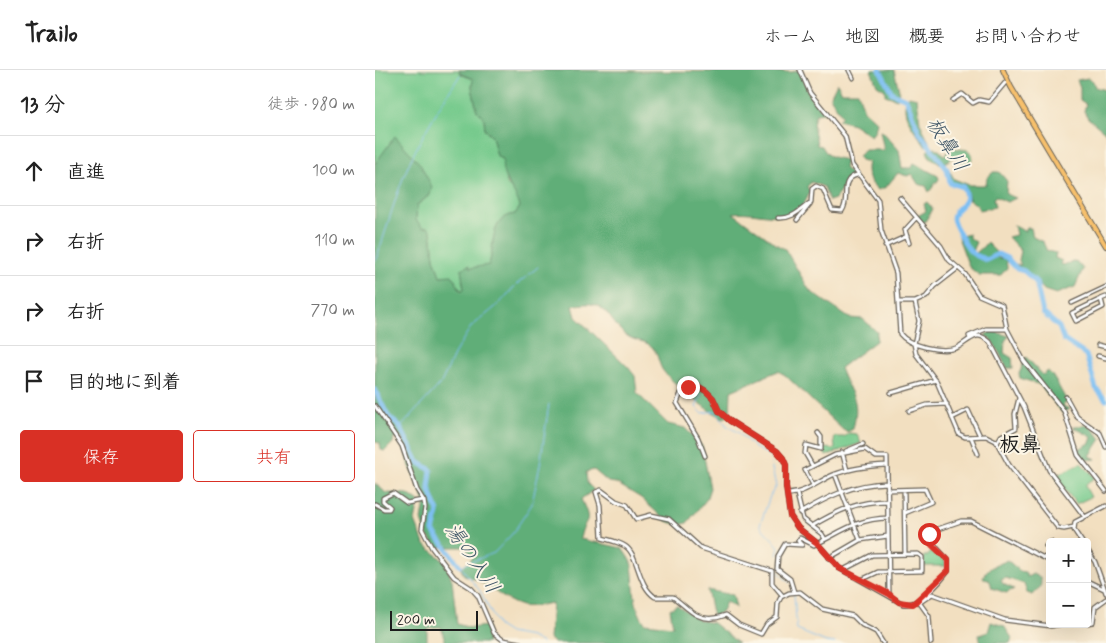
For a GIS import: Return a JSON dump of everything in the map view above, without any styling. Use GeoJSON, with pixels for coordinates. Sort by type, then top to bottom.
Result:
{"type":"FeatureCollection","features":[{"type":"Feature","properties":{"kind":"main road"},"geometry":{"type":"LineString","coordinates":[[1003,70],[1008,82],[1106,246]]}},
{"type":"Feature","properties":{"kind":"street"},"geometry":{"type":"LineString","coordinates":[[800,70],[810,93],[845,136],[852,165],[857,175],[871,189],[878,200],[885,246],[896,273],[899,302],[897,326],[903,339],[914,344],[949,350],[970,339],[983,336],[991,342],[1019,398],[1049,470],[1084,516]]}},
{"type":"Feature","properties":{"kind":"street"},"geometry":{"type":"LineString","coordinates":[[849,70],[853,78]]}},
{"type":"Feature","properties":{"kind":"street"},"geometry":{"type":"LineString","coordinates":[[953,100],[962,94],[973,103],[979,100],[989,102],[1008,82]]}},
{"type":"Feature","properties":{"kind":"street"},"geometry":{"type":"LineString","coordinates":[[797,220],[811,202],[812,189],[819,186],[823,189],[832,210],[843,211],[846,205],[845,184],[849,178],[857,175]]}},
{"type":"Feature","properties":{"kind":"street"},"geometry":{"type":"LineString","coordinates":[[899,198],[915,219],[927,229],[949,260],[958,268],[979,295],[1002,305],[1007,329],[1024,361],[1064,411],[1078,455],[1106,491]]}},
{"type":"Feature","properties":{"kind":"street"},"geometry":{"type":"LineString","coordinates":[[778,218],[793,216],[811,202]]}},
{"type":"Feature","properties":{"kind":"street"},"geometry":{"type":"LineString","coordinates":[[909,243],[905,228],[915,219]]}},
{"type":"Feature","properties":{"kind":"street"},"geometry":{"type":"LineString","coordinates":[[885,246],[907,236]]}},
{"type":"Feature","properties":{"kind":"street"},"geometry":{"type":"LineString","coordinates":[[899,302],[915,302],[925,297],[935,286],[958,268]]}},
{"type":"Feature","properties":{"kind":"street"},"geometry":{"type":"LineString","coordinates":[[1072,303],[1106,287]]}},
{"type":"Feature","properties":{"kind":"street"},"geometry":{"type":"LineString","coordinates":[[1101,298],[1103,307],[1076,321],[1072,313],[1101,298],[1106,297]]}},
{"type":"Feature","properties":{"kind":"street"},"geometry":{"type":"LineString","coordinates":[[915,302],[919,320],[914,344],[916,354],[936,380],[961,435],[989,437],[997,443],[1009,465],[1058,528],[1064,530],[1074,527]]}},
{"type":"Feature","properties":{"kind":"street"},"geometry":{"type":"LineString","coordinates":[[970,339],[969,336],[979,330],[1007,329]]}},
{"type":"Feature","properties":{"kind":"street"},"geometry":{"type":"LineString","coordinates":[[1098,345],[1106,347]]}},
{"type":"Feature","properties":{"kind":"street"},"geometry":{"type":"LineString","coordinates":[[1098,356],[1106,358]]}},
{"type":"Feature","properties":{"kind":"street"},"geometry":{"type":"LineString","coordinates":[[891,393],[936,380]]}},
{"type":"Feature","properties":{"kind":"street"},"geometry":{"type":"LineString","coordinates":[[705,456],[698,438],[677,402],[681,394],[694,384],[713,398],[719,411],[730,421],[780,454],[786,465],[790,516],[795,524],[817,543],[829,558],[843,570],[889,594],[903,604],[918,602],[931,594],[1005,620],[1046,625]]}},
{"type":"Feature","properties":{"kind":"street"},"geometry":{"type":"LineString","coordinates":[[1066,397],[1077,417],[1100,433],[1106,447]]}},
{"type":"Feature","properties":{"kind":"street"},"geometry":{"type":"LineString","coordinates":[[997,443],[1001,436],[1016,428],[1015,414],[1019,398]]}},
{"type":"Feature","properties":{"kind":"street"},"geometry":{"type":"LineString","coordinates":[[909,411],[927,406],[947,404]]}},
{"type":"Feature","properties":{"kind":"street"},"geometry":{"type":"LineString","coordinates":[[375,406],[401,446],[417,490],[423,500],[425,508],[422,529],[434,551],[454,576],[471,588],[478,596],[494,633],[503,640],[520,643]]}},
{"type":"Feature","properties":{"kind":"street"},"geometry":{"type":"LineString","coordinates":[[952,418],[968,410],[980,436]]}},
{"type":"Feature","properties":{"kind":"street"},"geometry":{"type":"LineString","coordinates":[[812,465],[805,453],[806,445],[821,449],[821,437],[818,433]]}},
{"type":"Feature","properties":{"kind":"street"},"geometry":{"type":"LineString","coordinates":[[971,437],[978,454]]}},
{"type":"Feature","properties":{"kind":"street"},"geometry":{"type":"LineString","coordinates":[[813,485],[805,470],[812,465],[863,444]]}},
{"type":"Feature","properties":{"kind":"street"},"geometry":{"type":"LineString","coordinates":[[844,452],[865,449],[876,456],[887,457],[889,594]]}},
{"type":"Feature","properties":{"kind":"street"},"geometry":{"type":"LineString","coordinates":[[844,452],[847,470]]}},
{"type":"Feature","properties":{"kind":"street"},"geometry":{"type":"LineString","coordinates":[[787,494],[797,494],[835,474],[847,470],[887,466]]}},
{"type":"Feature","properties":{"kind":"street"},"geometry":{"type":"LineString","coordinates":[[835,474],[859,540]]}},
{"type":"Feature","properties":{"kind":"street"},"geometry":{"type":"LineString","coordinates":[[800,513],[841,491],[863,485],[887,483]]}},
{"type":"Feature","properties":{"kind":"street"},"geometry":{"type":"LineString","coordinates":[[904,489],[905,554]]}},
{"type":"Feature","properties":{"kind":"street"},"geometry":{"type":"LineString","coordinates":[[887,490],[925,489],[931,502],[905,513]]}},
{"type":"Feature","properties":{"kind":"street"},"geometry":{"type":"LineString","coordinates":[[783,596],[772,583],[772,571],[701,548],[669,519],[651,515],[636,518],[627,505],[616,501],[601,490],[596,492],[600,505],[600,535],[602,538],[626,546],[641,580],[655,597],[674,598],[686,609],[704,618],[726,615],[739,625],[761,634],[767,624],[777,617],[778,603],[783,596],[793,592],[800,592],[822,609],[853,616],[876,632],[883,643]]}},
{"type":"Feature","properties":{"kind":"street"},"geometry":{"type":"LineString","coordinates":[[375,504],[384,509],[389,509],[390,507],[383,501],[383,498],[393,494],[407,503],[423,500]]}},
{"type":"Feature","properties":{"kind":"street"},"geometry":{"type":"LineString","coordinates":[[797,494],[800,513],[803,519],[825,539]]}},
{"type":"Feature","properties":{"kind":"street"},"geometry":{"type":"LineString","coordinates":[[812,526],[847,507],[866,502],[887,501]]}},
{"type":"Feature","properties":{"kind":"street"},"geometry":{"type":"LineString","coordinates":[[1081,538],[1074,527],[1075,522],[1106,506]]}},
{"type":"Feature","properties":{"kind":"street"},"geometry":{"type":"LineString","coordinates":[[793,592],[790,579],[777,569],[780,551],[785,544],[802,545],[798,541],[800,538],[814,545],[853,523],[888,518]]}},
{"type":"Feature","properties":{"kind":"street"},"geometry":{"type":"LineString","coordinates":[[918,602],[947,574],[949,568],[948,560],[928,540],[929,534],[933,530],[961,522],[975,522],[1046,559]]}},
{"type":"Feature","properties":{"kind":"street"},"geometry":{"type":"LineString","coordinates":[[829,558],[859,540],[888,536]]}},
{"type":"Feature","properties":{"kind":"street"},"geometry":{"type":"LineString","coordinates":[[843,570],[865,557],[888,554],[918,554],[922,557],[922,571],[871,573],[861,580]]}},
{"type":"Feature","properties":{"kind":"street"},"geometry":{"type":"LineString","coordinates":[[1091,555],[1105,591]]}},
{"type":"Feature","properties":{"kind":"street"},"geometry":{"type":"LineString","coordinates":[[1091,583],[1105,591]]}},
{"type":"Feature","properties":{"kind":"street"},"geometry":{"type":"LineString","coordinates":[[1091,622],[1093,622],[1095,607],[1106,599]]}},
{"type":"Feature","properties":{"kind":"street"},"geometry":{"type":"LineString","coordinates":[[918,602],[929,616],[931,643]]}},
{"type":"Feature","properties":{"kind":"green space"},"geometry":{"type":"Polygon","coordinates":[[[375,70],[459,70],[461,74],[473,79],[472,87],[477,111],[484,118],[485,130],[492,136],[497,156],[503,159],[506,183],[517,196],[520,207],[515,214],[501,221],[497,227],[489,265],[483,268],[469,268],[462,280],[463,291],[449,276],[440,276],[434,258],[431,231],[423,228],[416,220],[417,205],[430,195],[388,149],[375,164],[375,70]]]}},
{"type":"Feature","properties":{"kind":"green space"},"geometry":{"type":"Polygon","coordinates":[[[459,70],[792,72],[799,70],[811,98],[825,113],[816,114],[814,119],[813,126],[817,145],[822,146],[832,157],[846,160],[844,168],[852,175],[835,199],[829,201],[824,187],[811,182],[807,187],[810,191],[804,204],[788,215],[733,213],[785,249],[810,291],[849,318],[863,319],[877,332],[876,341],[840,368],[855,403],[853,429],[847,432],[843,430],[785,375],[778,371],[731,391],[730,415],[724,418],[710,411],[684,391],[662,369],[655,351],[650,345],[624,334],[600,307],[590,304],[573,306],[576,317],[635,376],[637,393],[668,424],[685,428],[702,446],[710,488],[706,500],[687,523],[679,525],[666,521],[641,498],[616,483],[608,482],[594,470],[586,472],[587,483],[594,490],[581,499],[587,514],[587,520],[580,539],[622,548],[631,564],[636,602],[645,623],[673,626],[670,609],[677,605],[699,620],[713,623],[738,643],[554,643],[549,639],[552,603],[522,606],[479,581],[464,575],[461,569],[473,557],[464,547],[437,547],[426,535],[422,520],[425,502],[409,464],[402,439],[394,437],[393,443],[385,451],[381,450],[380,443],[375,442],[375,164],[395,136],[420,164],[432,187],[430,195],[417,205],[416,220],[423,228],[428,227],[431,231],[434,258],[440,276],[452,275],[461,291],[464,289],[461,269],[469,265],[470,268],[489,265],[497,227],[501,221],[515,214],[520,207],[503,173],[503,159],[497,156],[492,136],[485,130],[484,118],[477,111],[472,87],[473,79],[461,74],[459,70]]]}},
{"type":"Feature","properties":{"kind":"green space"},"geometry":{"type":"Polygon","coordinates":[[[871,70],[894,70],[899,90],[897,99],[885,95],[885,90],[877,85],[871,70]]]}},
{"type":"Feature","properties":{"kind":"green space"},"geometry":{"type":"Polygon","coordinates":[[[1088,78],[1093,81],[1095,87],[1105,90],[1106,93],[1106,133],[1088,118],[1084,111],[1086,104],[1080,100],[1080,87],[1077,80],[1088,78]]]}},
{"type":"Feature","properties":{"kind":"green space"},"geometry":{"type":"Polygon","coordinates":[[[837,83],[842,92],[858,92],[864,110],[877,122],[875,131],[871,136],[853,124],[838,120],[842,116],[830,97],[837,83]]]}},
{"type":"Feature","properties":{"kind":"green space"},"geometry":{"type":"Polygon","coordinates":[[[909,96],[917,98],[920,123],[930,144],[925,146],[909,122],[905,109],[909,96]]]}},
{"type":"Feature","properties":{"kind":"green space"},"geometry":{"type":"Polygon","coordinates":[[[880,131],[899,150],[902,168],[911,168],[914,163],[938,176],[939,179],[929,192],[926,186],[918,184],[912,174],[907,176],[898,173],[886,187],[878,190],[872,184],[867,174],[868,162],[861,160],[858,156],[865,150],[884,150],[880,131]]]}},
{"type":"Feature","properties":{"kind":"green space"},"geometry":{"type":"Polygon","coordinates":[[[952,144],[955,148],[969,151],[973,159],[966,165],[954,157],[941,165],[929,156],[927,151],[935,147],[945,155],[952,144]]]}},
{"type":"Feature","properties":{"kind":"green space"},"geometry":{"type":"Polygon","coordinates":[[[947,166],[954,179],[969,185],[986,185],[987,178],[993,172],[999,172],[1007,181],[1006,194],[1016,198],[1007,202],[996,197],[993,198],[995,207],[979,210],[978,206],[969,199],[965,187],[952,182],[945,167],[947,166]]]}},
{"type":"Feature","properties":{"kind":"green space"},"geometry":{"type":"Polygon","coordinates":[[[927,202],[933,209],[924,223],[916,217],[926,211],[924,204],[927,202]]]}},
{"type":"Feature","properties":{"kind":"green space"},"geometry":{"type":"Polygon","coordinates":[[[1014,225],[1025,232],[1027,228],[1031,228],[1033,237],[1043,242],[1047,251],[1056,253],[1055,258],[1062,261],[1060,263],[1062,265],[1076,261],[1083,269],[1075,287],[1056,294],[1044,290],[1035,279],[1016,265],[1021,265],[1019,260],[1021,251],[1008,237],[1016,235],[1014,225]]]}},
{"type":"Feature","properties":{"kind":"green space"},"geometry":{"type":"Polygon","coordinates":[[[969,234],[969,238],[976,242],[971,254],[974,255],[987,243],[996,252],[998,258],[1006,259],[1007,268],[1001,275],[979,275],[969,267],[958,237],[969,234]]]}},
{"type":"Feature","properties":{"kind":"green space"},"geometry":{"type":"Polygon","coordinates":[[[992,331],[1009,336],[1005,341],[1004,353],[1012,358],[1013,368],[1007,368],[995,346],[985,335],[992,331]]]}},
{"type":"Feature","properties":{"kind":"green space"},"geometry":{"type":"Polygon","coordinates":[[[1026,357],[1043,375],[1048,371],[1053,376],[1068,403],[1062,406],[1070,409],[1063,412],[1064,415],[1040,385],[1020,378],[1019,374],[1026,357]]]}},
{"type":"Feature","properties":{"kind":"green space"},"geometry":{"type":"Polygon","coordinates":[[[1087,425],[1093,428],[1101,439],[1090,456],[1096,459],[1083,460],[1077,450],[1090,443],[1092,437],[1073,427],[1087,425]]]}},
{"type":"Feature","properties":{"kind":"green space"},"geometry":{"type":"Polygon","coordinates":[[[849,433],[857,434],[861,443],[826,456],[823,448],[835,449],[834,437],[844,437],[849,433]]]}},
{"type":"Feature","properties":{"kind":"green space"},"geometry":{"type":"Polygon","coordinates":[[[1081,463],[1095,477],[1085,486],[1091,497],[1076,504],[1055,476],[1081,463]]]}},
{"type":"Feature","properties":{"kind":"green space"},"geometry":{"type":"Polygon","coordinates":[[[375,483],[386,493],[408,494],[419,502],[415,521],[424,544],[445,562],[452,580],[457,624],[470,628],[487,626],[487,643],[446,643],[441,627],[427,628],[427,643],[375,643],[375,483]]]}},
{"type":"Feature","properties":{"kind":"green space"},"geometry":{"type":"Polygon","coordinates":[[[932,550],[945,561],[946,566],[924,566],[924,556],[928,556],[932,550]]]}},
{"type":"Feature","properties":{"kind":"green space"},"geometry":{"type":"Polygon","coordinates":[[[1007,560],[1020,571],[1025,572],[1027,577],[1033,574],[1040,577],[1041,585],[1033,595],[1027,593],[1024,584],[1006,578],[1001,580],[1003,584],[1014,589],[1006,593],[992,588],[990,581],[983,578],[987,571],[1007,560]]]}},
{"type":"Feature","properties":{"kind":"green space"},"geometry":{"type":"Polygon","coordinates":[[[707,590],[733,595],[736,608],[726,602],[722,611],[713,617],[707,590]]]}},
{"type":"Feature","properties":{"kind":"green space"},"geometry":{"type":"Polygon","coordinates":[[[991,622],[1004,626],[1012,638],[1010,643],[981,643],[979,635],[988,632],[991,622]]]}},
{"type":"Feature","properties":{"kind":"waterway","name":"板鼻川"},"geometry":{"type":"LineString","coordinates":[[880,70],[892,93],[906,99],[919,132],[947,169],[950,183],[963,187],[965,194],[964,202],[954,213],[953,220],[969,250],[974,255],[986,260],[998,254],[1007,258],[1017,269],[1024,271],[1036,282],[1043,313],[1059,327],[1064,340],[1086,355],[1096,388],[1106,400]]}},
{"type":"Feature","properties":{"kind":"waterway"},"geometry":{"type":"LineString","coordinates":[[375,262],[403,177],[417,147],[460,75]]}},
{"type":"Feature","properties":{"kind":"waterway"},"geometry":{"type":"LineString","coordinates":[[400,428],[441,383],[457,349],[471,327],[499,304],[516,285],[538,267]]}},
{"type":"Feature","properties":{"kind":"waterway","name":"湯の入川"},"geometry":{"type":"LineString","coordinates":[[375,390],[388,416],[400,427],[418,462],[431,470],[429,488],[438,512],[433,531],[460,566]]}},
{"type":"Feature","properties":{"kind":"waterway"},"geometry":{"type":"LineString","coordinates":[[684,394],[695,391],[701,395],[696,407],[702,413],[716,411],[727,426],[738,432],[755,448],[769,455],[776,486],[770,496],[760,525],[779,547],[777,555]]}},
{"type":"Feature","properties":{"kind":"waterway"},"geometry":{"type":"LineString","coordinates":[[542,643],[531,637],[509,633],[498,626],[480,591],[460,566],[494,553],[513,533],[532,504],[549,404]]}},
{"type":"Feature","properties":{"kind":"waterway"},"geometry":{"type":"LineString","coordinates":[[776,570],[790,583]]}},
{"type":"Feature","properties":{"kind":"waterway"},"geometry":{"type":"LineString","coordinates":[[794,594],[797,630],[826,642],[835,643]]}},
{"type":"Feature","properties":{"kind":"district","name":"板鼻"},"geometry":{"type":"Point","coordinates":[1020,444]}},
{"type":"Feature","properties":{"kind":"route"},"geometry":{"type":"LineString","coordinates":[[688,387],[694,384],[706,391],[713,398],[719,411],[730,421],[780,454],[786,462],[786,487],[792,520],[798,528],[817,543],[839,568],[889,594],[903,604],[913,604],[948,571],[948,560],[930,543],[929,534]]}}]}
